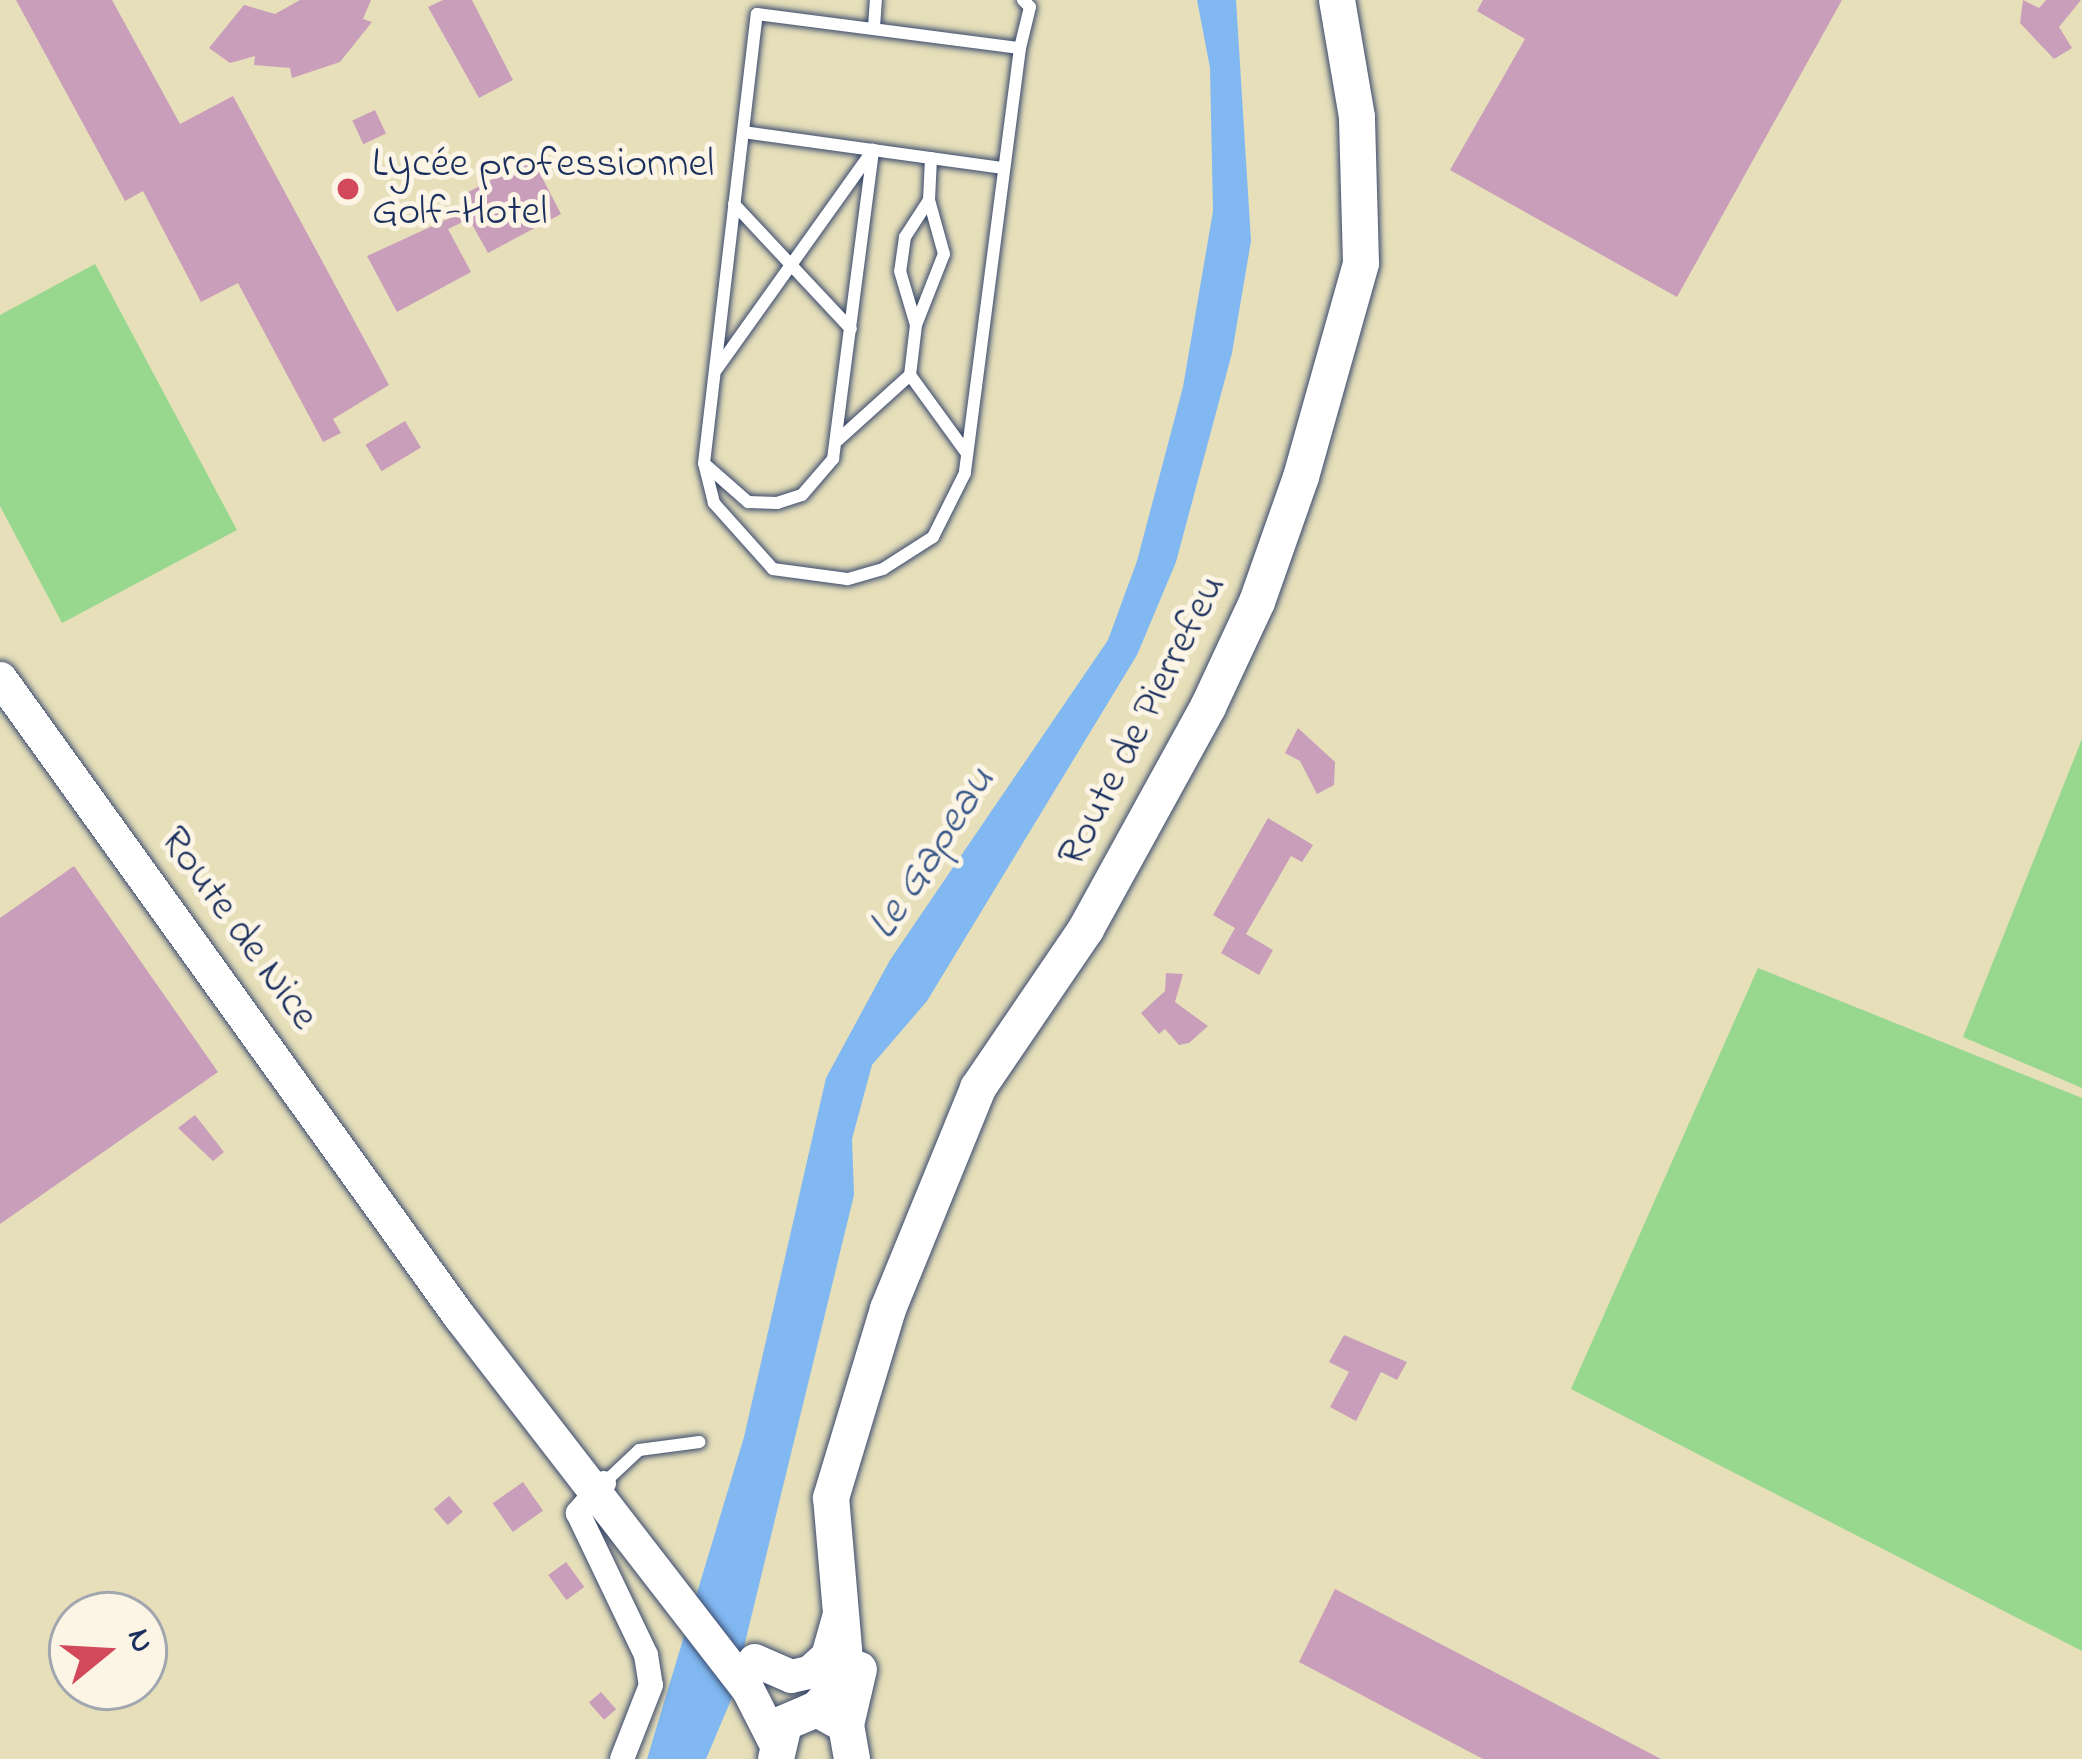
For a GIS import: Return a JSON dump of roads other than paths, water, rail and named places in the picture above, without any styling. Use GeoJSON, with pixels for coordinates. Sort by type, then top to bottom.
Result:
{"type":"FeatureCollection","features":[{"type":"Feature","properties":{"kind":"main road","name":"Route de Pierrefeu"},"geometry":{"type":"LineString","coordinates":[[829,1726],[842,1676],[831,1498],[845,1438],[888,1309],[979,1088],[1086,929],[1208,707],[1257,602],[1301,477],[1361,263],[1357,118],[1336,0]]}},
{"type":"Feature","properties":{"kind":"main road","name":"Route de Nice"},"geometry":{"type":"LineString","coordinates":[[0,678],[404,1233],[751,1674]]}},
{"type":"Feature","properties":{"kind":"main road"},"geometry":{"type":"LineString","coordinates":[[751,1674],[776,1751],[829,1726],[860,1656],[845,1438]]}},
{"type":"Feature","properties":{"kind":"main road"},"geometry":{"type":"LineString","coordinates":[[751,1674],[808,1672],[827,1656],[838,1611]]}},
{"type":"Feature","properties":{"kind":"main road"},"geometry":{"type":"LineString","coordinates":[[751,1674],[829,1726]]}},
{"type":"Feature","properties":{"kind":"street"},"geometry":{"type":"LineString","coordinates":[[602,1486],[578,1513],[584,1538],[646,1654],[651,1684],[622,1759]]}},
{"type":"Feature","properties":{"kind":"lane"},"geometry":{"type":"LineString","coordinates":[[874,27],[876,0]]}},
{"type":"Feature","properties":{"kind":"lane"},"geometry":{"type":"LineString","coordinates":[[1020,48],[757,14],[704,463],[714,503],[773,569],[847,579],[883,568],[934,537],[967,453],[1020,48],[1030,8],[1023,0]]}},
{"type":"Feature","properties":{"kind":"lane"},"geometry":{"type":"LineString","coordinates":[[743,131],[1004,168]]}},
{"type":"Feature","properties":{"kind":"lane"},"geometry":{"type":"LineString","coordinates":[[715,371],[873,150]]}},
{"type":"Feature","properties":{"kind":"lane"},"geometry":{"type":"LineString","coordinates":[[704,463],[748,502],[778,503],[819,479],[838,440],[873,150]]}},
{"type":"Feature","properties":{"kind":"lane"},"geometry":{"type":"LineString","coordinates":[[838,440],[910,375],[916,325],[944,254],[929,200],[931,158]]}},
{"type":"Feature","properties":{"kind":"lane"},"geometry":{"type":"LineString","coordinates":[[916,325],[900,271],[905,237],[929,200]]}},
{"type":"Feature","properties":{"kind":"lane"},"geometry":{"type":"LineString","coordinates":[[734,204],[851,329]]}},
{"type":"Feature","properties":{"kind":"lane"},"geometry":{"type":"LineString","coordinates":[[910,375],[967,453]]}},
{"type":"Feature","properties":{"kind":"lane"},"geometry":{"type":"LineString","coordinates":[[602,1486],[639,1450],[699,1442]]}},
{"type":"Feature","properties":{"kind":"water"},"geometry":{"type":"Polygon","coordinates":[[[1197,0],[1236,0],[1251,241],[1232,353],[1176,562],[1137,655],[927,1001],[872,1065],[852,1139],[854,1195],[731,1700],[706,1759],[647,1759],[744,1437],[826,1078],[890,960],[1108,640],[1137,561],[1183,387],[1213,211],[1210,68],[1197,0]]]}},
{"type":"Feature","properties":{"kind":"place","name":"Lycée professionnel Golf-Hotel"},"geometry":{"type":"Point","coordinates":[348,189]}},
{"type":"Feature","properties":{"kind":"water label","name":"Le Gapeau"},"geometry":{"type":"Point","coordinates":[933,854]}}]}
